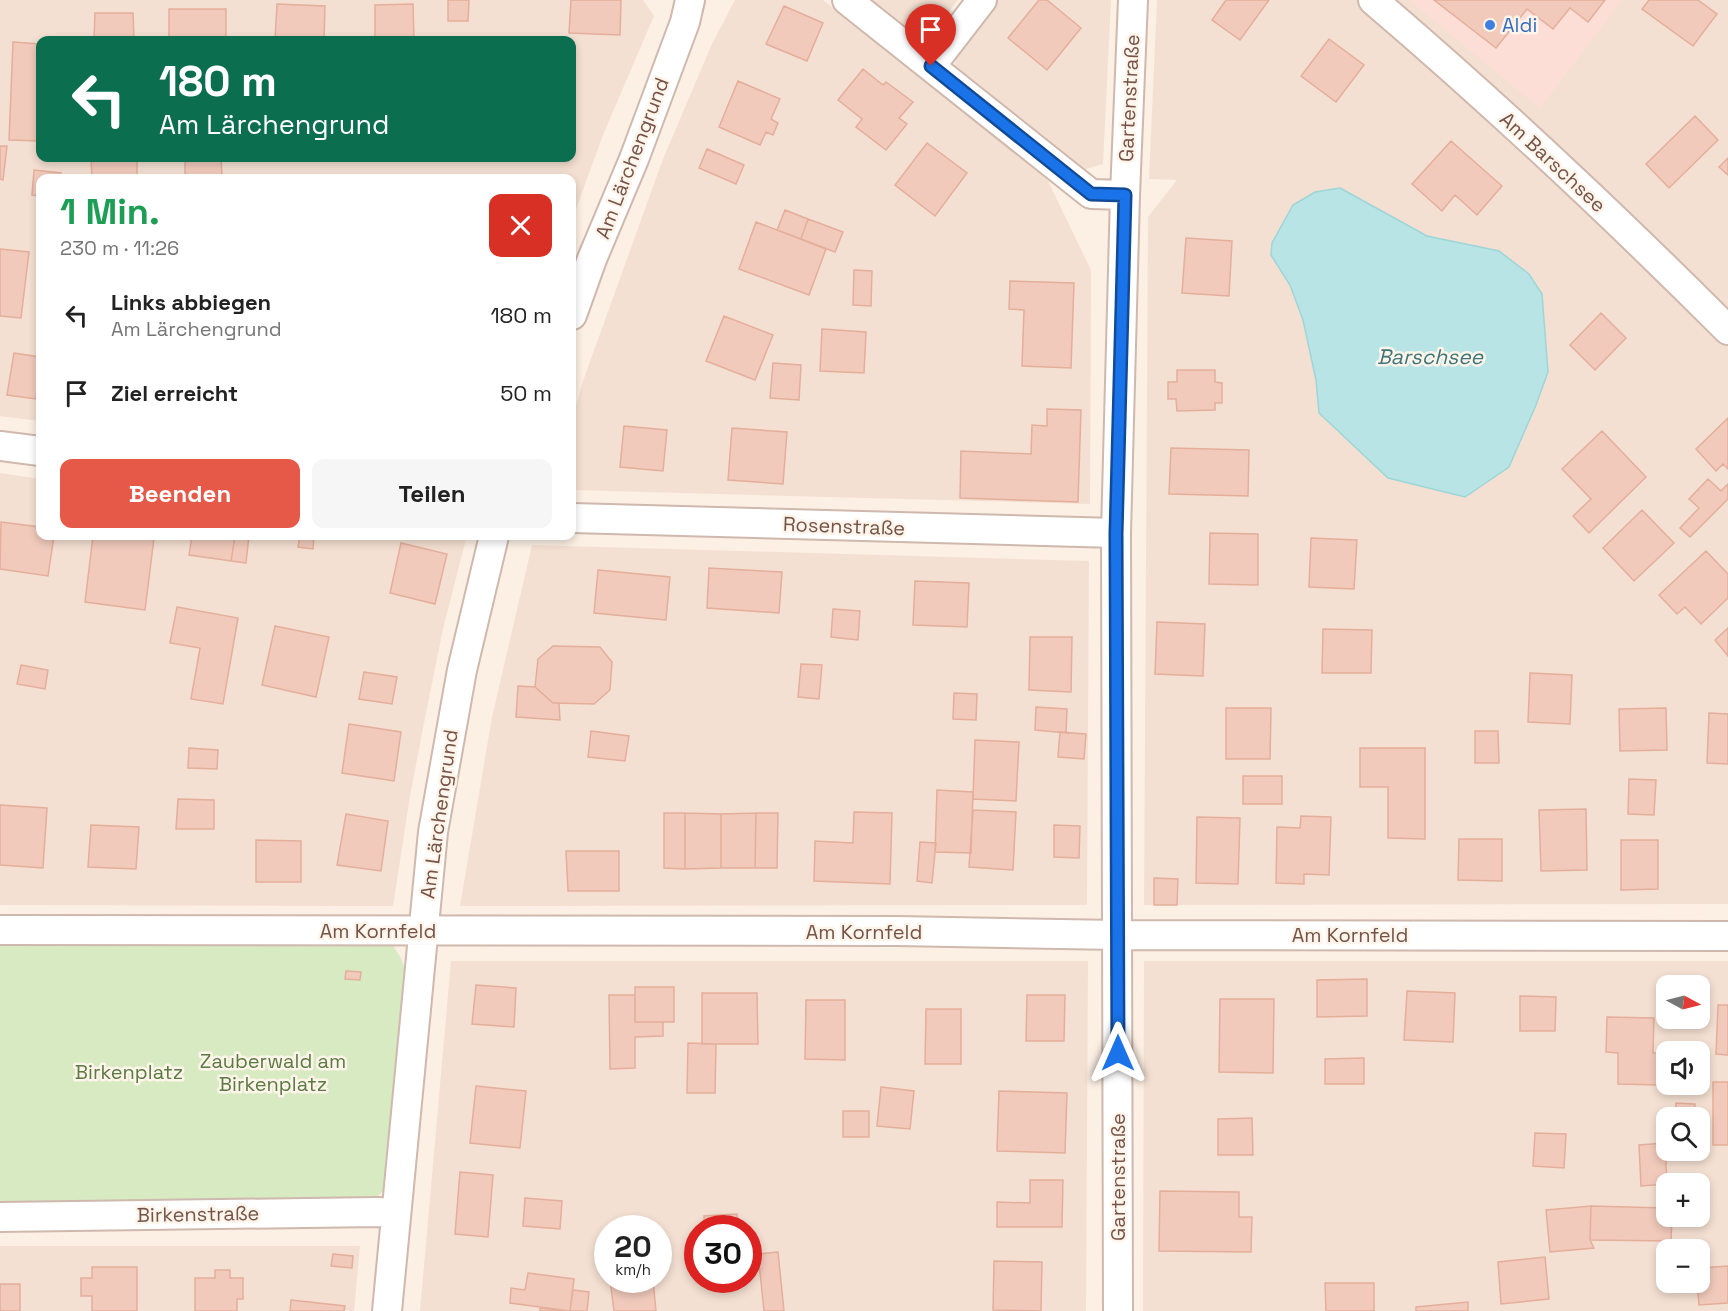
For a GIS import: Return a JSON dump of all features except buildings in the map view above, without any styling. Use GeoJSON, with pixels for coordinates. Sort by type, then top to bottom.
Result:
{"type":"FeatureCollection","features":[{"type":"Feature","properties":{"kind":"street","name":"Am Lärchengrund"},"geometry":{"type":"LineString","coordinates":[[576,304],[592,259],[634,159],[685,21],[690,0]]}},
{"type":"Feature","properties":{"kind":"street"},"geometry":{"type":"LineString","coordinates":[[847,0],[1091,194],[1125,195]]}},
{"type":"Feature","properties":{"kind":"street"},"geometry":{"type":"LineString","coordinates":[[931,66],[982,0]]}},
{"type":"Feature","properties":{"kind":"street","name":"Gartenstraße"},"geometry":{"type":"LineString","coordinates":[[1118,1311],[1116,534],[1133,0]]}},
{"type":"Feature","properties":{"kind":"street","name":"Am Barschsee"},"geometry":{"type":"LineString","coordinates":[[1373,0],[1647,249],[1728,330]]}},
{"type":"Feature","properties":{"kind":"street"},"geometry":{"type":"LineString","coordinates":[[0,446],[36,451]]}},
{"type":"Feature","properties":{"kind":"street","name":"Rosenstraße"},"geometry":{"type":"LineString","coordinates":[[576,518],[1116,534]]}},
{"type":"Feature","properties":{"kind":"street","name":"Am Lärchengrund"},"geometry":{"type":"LineString","coordinates":[[387,1311],[433,831],[462,670],[493,540]]}},
{"type":"Feature","properties":{"kind":"street","name":"Am Kornfeld"},"geometry":{"type":"LineString","coordinates":[[0,930],[897,931],[1118,935],[1728,936]]}},
{"type":"Feature","properties":{"kind":"street","name":"Birkenstraße"},"geometry":{"type":"LineString","coordinates":[[0,1216],[396,1213]]}},
{"type":"Feature","properties":{"kind":"shaded area"},"geometry":{"type":"Polygon","coordinates":[[[0,0],[643,0],[654,16],[603,135],[576,209],[576,174],[36,174],[36,420],[0,416],[0,0]]]}},
{"type":"Feature","properties":{"kind":"shaded area"},"geometry":{"type":"Polygon","coordinates":[[[735,0],[823,0],[1047,179],[1091,270],[1090,504],[576,490],[576,405],[583,381],[663,159],[712,44],[735,0]]]}},
{"type":"Feature","properties":{"kind":"shaded area"},"geometry":{"type":"Polygon","coordinates":[[[870,0],[958,0],[929,36],[916,37],[870,0]]]}},
{"type":"Feature","properties":{"kind":"shaded area"},"geometry":{"type":"Polygon","coordinates":[[[996,0],[1111,0],[1103,164],[1082,170],[955,67],[956,50],[996,0]]]}},
{"type":"Feature","properties":{"kind":"shaded area"},"geometry":{"type":"Polygon","coordinates":[[[1157,0],[1728,0],[1728,904],[1144,905],[1148,217],[1177,180],[1149,179],[1157,0]],[[1340,188],[1271,255],[1290,285],[1303,320],[1316,380],[1319,413],[1509,467],[1548,371],[1499,251],[1427,236],[1340,188]]]}},
{"type":"Feature","properties":{"kind":"shaded area"},"geometry":{"type":"Polygon","coordinates":[[[1409,0],[1622,0],[1540,108],[1409,0]]]}},
{"type":"Feature","properties":{"kind":"shaded area"},"geometry":{"type":"Polygon","coordinates":[[[0,473],[36,478],[36,540],[466,540],[443,629],[425,718],[393,906],[0,905],[0,473]]]}},
{"type":"Feature","properties":{"kind":"shaded area"},"geometry":{"type":"Polygon","coordinates":[[[532,545],[1089,561],[1087,905],[460,906],[492,717],[532,545]]]}},
{"type":"Feature","properties":{"kind":"shaded area"},"geometry":{"type":"Polygon","coordinates":[[[451,961],[1088,961],[1086,1311],[420,1311],[451,961]]]}},
{"type":"Feature","properties":{"kind":"shaded area"},"geometry":{"type":"Polygon","coordinates":[[[1144,961],[1728,961],[1728,1311],[1143,1311],[1144,961]]]}},
{"type":"Feature","properties":{"kind":"shaded area"},"geometry":{"type":"Polygon","coordinates":[[[0,1246],[360,1246],[354,1311],[0,1311],[0,1246]]]}},
{"type":"Feature","properties":{"kind":"green space","name":"Birkenplatz"},"geometry":{"type":"Polygon","coordinates":[[[0,944],[376,944],[393,946],[406,972],[385,1189],[375,1199],[0,1203],[0,944]]]}},
{"type":"Feature","properties":{"kind":"water","name":"Barschsee"},"geometry":{"type":"Polygon","coordinates":[[[1340,188],[1427,236],[1499,251],[1529,274],[1542,294],[1548,372],[1536,405],[1509,467],[1465,497],[1388,478],[1319,413],[1316,380],[1303,320],[1290,285],[1271,255],[1272,243],[1293,205],[1315,192],[1340,188]]]}},
{"type":"Feature","properties":{"kind":"place","name":"Aldi"},"geometry":{"type":"Point","coordinates":[1490,25]}},
{"type":"Feature","properties":{"kind":"route"},"geometry":{"type":"LineString","coordinates":[[931,66],[1091,194],[1125,195],[1116,534],[1118,1053]]}},
{"type":"Feature","properties":{"kind":"park label","name":"Zauberwald am Birkenplatz"},"geometry":{"type":"Point","coordinates":[273,1072]}}]}
